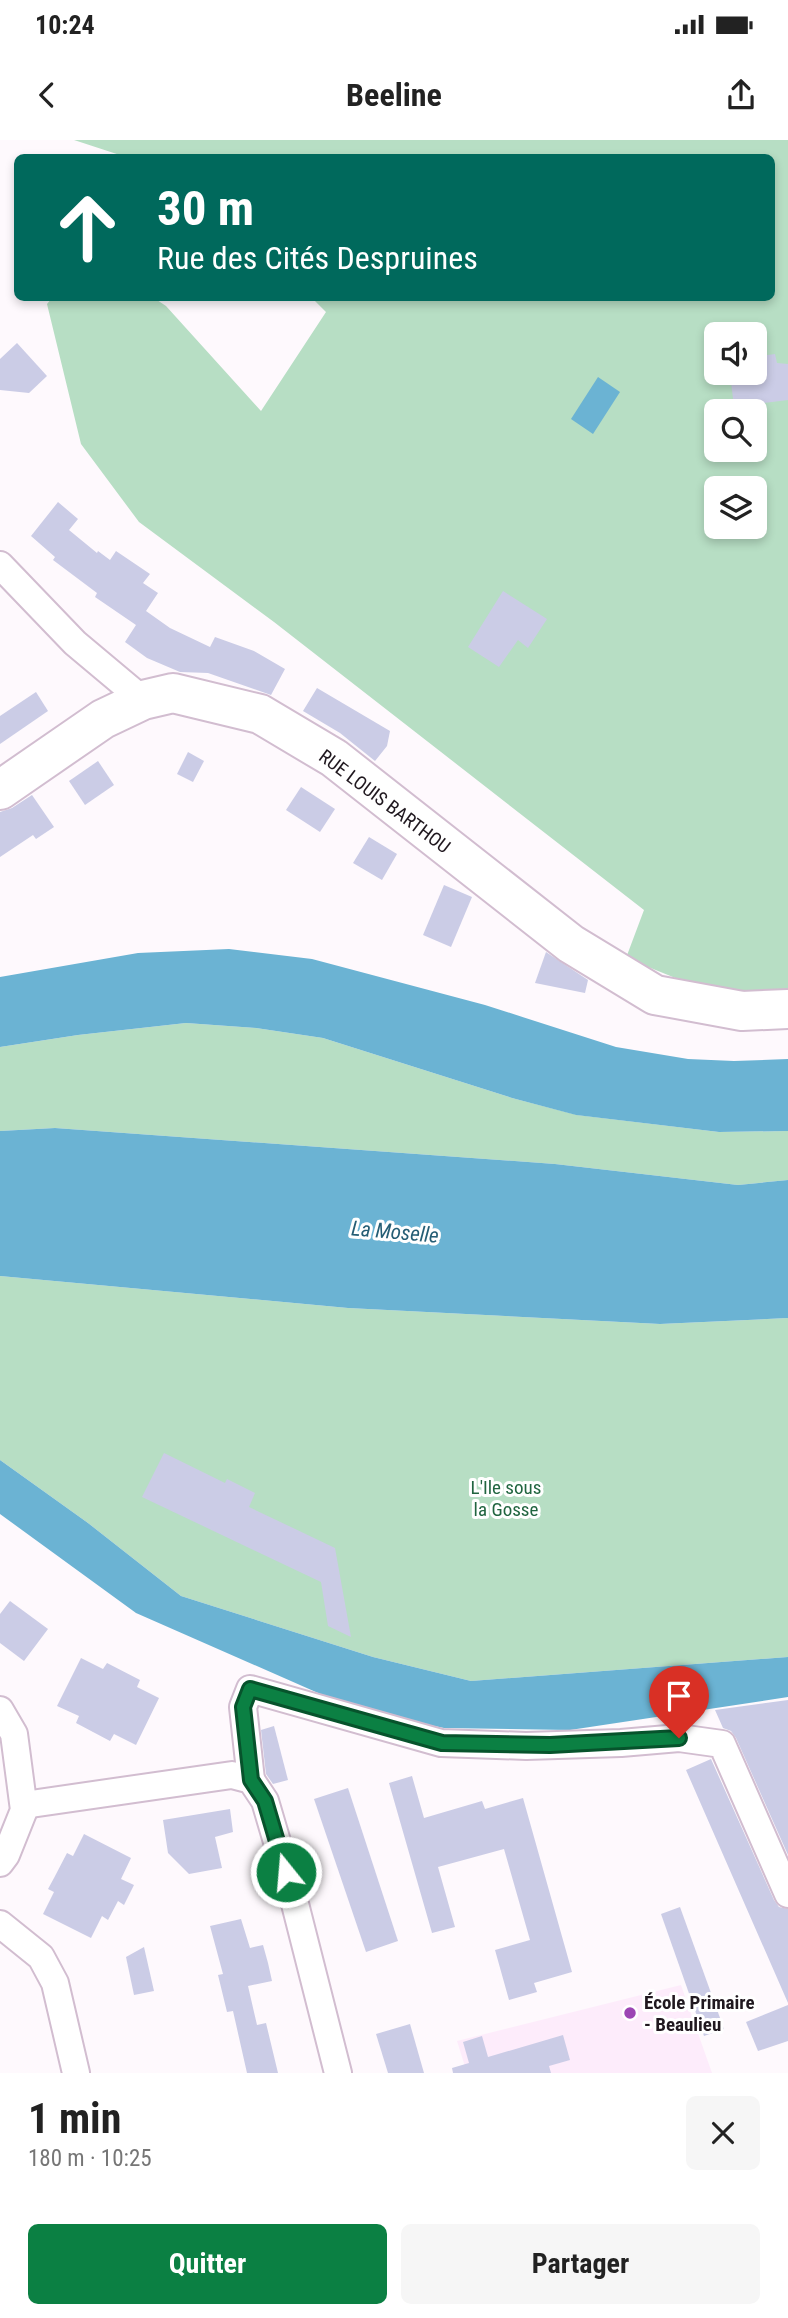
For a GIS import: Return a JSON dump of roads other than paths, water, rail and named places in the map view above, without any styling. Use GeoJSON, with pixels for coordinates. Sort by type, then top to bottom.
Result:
{"type":"FeatureCollection","features":[{"type":"Feature","properties":{"kind":"main road","name":"RUE LOUIS BARTHOU"},"geometry":{"type":"LineString","coordinates":[[0,790],[103,719],[143,700],[173,693],[260,714],[334,758],[571,944],[655,995],[742,1011],[788,1009]]}},
{"type":"Feature","properties":{"kind":"street"},"geometry":{"type":"LineString","coordinates":[[0,565],[75,643],[143,700]]}},
{"type":"Feature","properties":{"kind":"street"},"geometry":{"type":"LineString","coordinates":[[338,2073],[265,1801],[251,1780],[243,1707],[250,1689],[442,1743],[621,1743],[679,1738],[722,1744],[788,1894]]}},
{"type":"Feature","properties":{"kind":"street"},"geometry":{"type":"LineString","coordinates":[[0,1710],[14,1734],[24,1805],[6,1855],[0,1863]]}},
{"type":"Feature","properties":{"kind":"street"},"geometry":{"type":"LineString","coordinates":[[24,1805],[232,1775],[251,1780]]}},
{"type":"Feature","properties":{"kind":"street"},"geometry":{"type":"LineString","coordinates":[[0,1924],[41,1957],[51,1975],[76,2073]]}},
{"type":"Feature","properties":{"kind":"water"},"geometry":{"type":"Polygon","coordinates":[[[598,377],[620,392],[593,434],[571,419],[598,377]]]}},
{"type":"Feature","properties":{"kind":"water"},"geometry":{"type":"Polygon","coordinates":[[[229,949],[312,959],[485,1005],[616,1047],[688,1059],[788,1059],[788,1131],[719,1132],[576,1115],[512,1098],[323,1038],[256,1028],[186,1023],[0,1047],[0,977],[138,953],[229,949]]]}},
{"type":"Feature","properties":{"kind":"water","name":"La Moselle"},"geometry":{"type":"Polygon","coordinates":[[[55,1128],[555,1164],[738,1185],[788,1180],[788,1318],[660,1324],[348,1308],[0,1276],[0,1131],[55,1128]]]}},
{"type":"Feature","properties":{"kind":"water"},"geometry":{"type":"Polygon","coordinates":[[[0,1460],[88,1523],[181,1596],[373,1657],[471,1681],[788,1657],[788,1697],[570,1730],[444,1728],[359,1711],[136,1613],[0,1514],[0,1460]]]}},
{"type":"Feature","properties":{"kind":"place","name":"École Primaire - Beaulieu"},"geometry":{"type":"Point","coordinates":[630,2013]}},
{"type":"Feature","properties":{"kind":"park label","name":"L'Ile sous la Gosse"},"geometry":{"type":"Point","coordinates":[506,1498]}}]}
